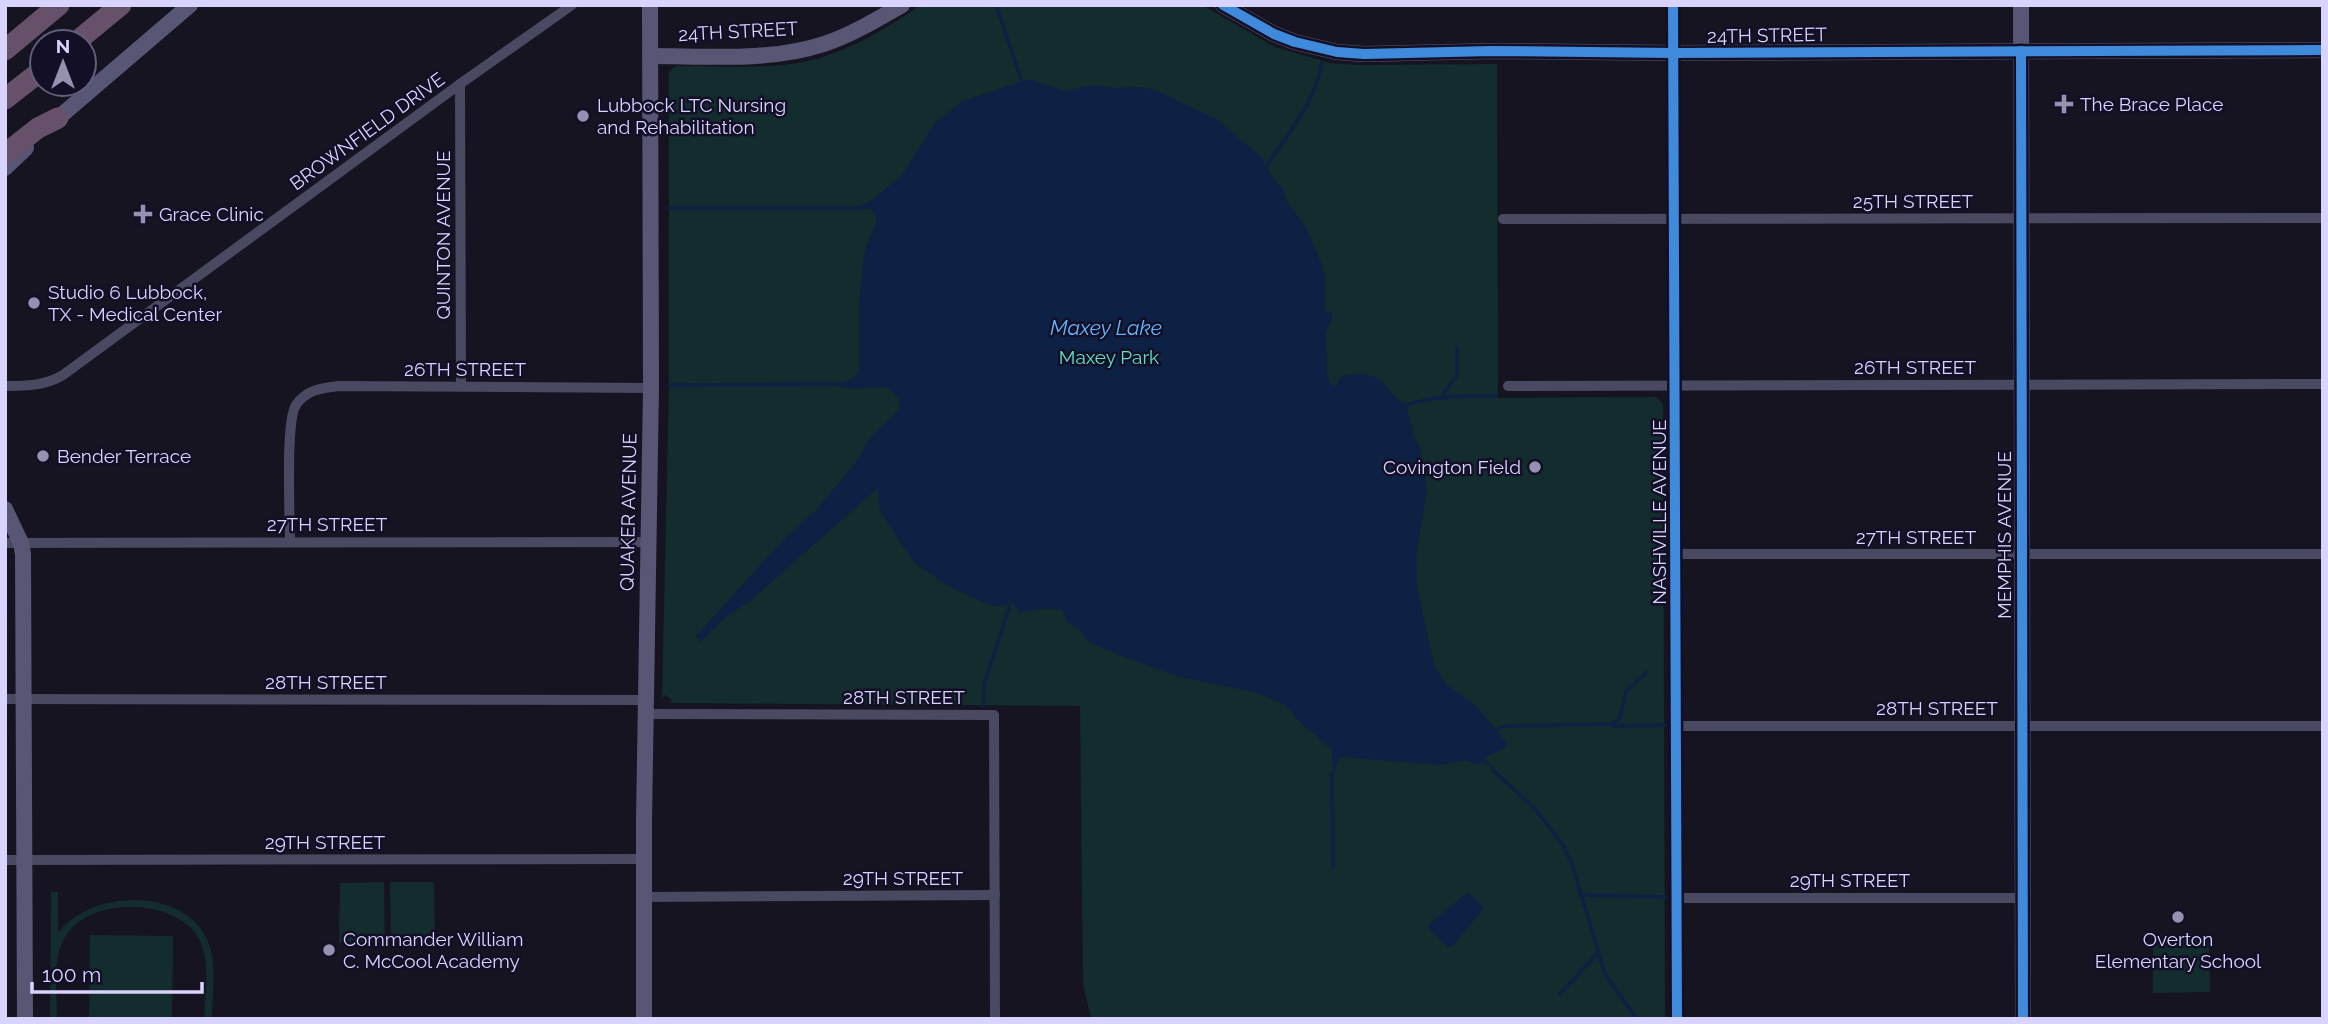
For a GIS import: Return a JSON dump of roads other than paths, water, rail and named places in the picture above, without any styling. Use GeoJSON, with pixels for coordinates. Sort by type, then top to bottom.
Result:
{"type":"FeatureCollection","features":[{"type":"Feature","properties":{"kind":"highway"},"geometry":{"type":"LineString","coordinates":[[5,50],[59,5]]}},
{"type":"Feature","properties":{"kind":"highway"},"geometry":{"type":"LineString","coordinates":[[93,28],[121,5]]}},
{"type":"Feature","properties":{"kind":"highway"},"geometry":{"type":"LineString","coordinates":[[5,99],[28,81]]}},
{"type":"Feature","properties":{"kind":"highway"},"geometry":{"type":"LineString","coordinates":[[5,154],[38,128],[58,118]]}},
{"type":"Feature","properties":{"kind":"street"},"geometry":{"type":"LineString","coordinates":[[5,168],[58,118],[190,5]]}},
{"type":"Feature","properties":{"kind":"street","name":"BROWNFIELD DRIVE"},"geometry":{"type":"LineString","coordinates":[[5,386],[40,385],[50,383],[63,375],[572,5]]}},
{"type":"Feature","properties":{"kind":"street","name":"QUAKER AVENUE"},"geometry":{"type":"LineString","coordinates":[[644,1019],[651,387],[650,5]]}},
{"type":"Feature","properties":{"kind":"street","name":"24TH STREET"},"geometry":{"type":"LineString","coordinates":[[650,56],[726,56],[801,51],[848,35],[901,5]]}},
{"type":"Feature","properties":{"kind":"street","name":"24TH STREET"},"geometry":{"type":"LineString","coordinates":[[1223,5],[1274,34],[1314,48],[1337,52],[2323,50]]}},
{"type":"Feature","properties":{"kind":"street","name":"NASHVILLE AVENUE"},"geometry":{"type":"LineString","coordinates":[[1673,5],[1677,1019]]}},
{"type":"Feature","properties":{"kind":"street","name":"MEMPHIS AVENUE"},"geometry":{"type":"LineString","coordinates":[[2021,5],[2023,1019]]}},
{"type":"Feature","properties":{"kind":"street","name":"QUINTON AVENUE"},"geometry":{"type":"LineString","coordinates":[[460,84],[461,386]]}},
{"type":"Feature","properties":{"kind":"street","name":"25TH STREET"},"geometry":{"type":"LineString","coordinates":[[1503,219],[2323,218]]}},
{"type":"Feature","properties":{"kind":"street","name":"26TH STREET"},"geometry":{"type":"LineString","coordinates":[[1508,386],[2323,384]]}},
{"type":"Feature","properties":{"kind":"street","name":"26TH STREET"},"geometry":{"type":"LineString","coordinates":[[290,542],[291,415],[307,393],[324,387],[651,387]]}},
{"type":"Feature","properties":{"kind":"street"},"geometry":{"type":"LineString","coordinates":[[5,509],[13,542],[23,554],[25,1019]]}},
{"type":"Feature","properties":{"kind":"street","name":"27TH STREET"},"geometry":{"type":"LineString","coordinates":[[13,542],[649,542]]}},
{"type":"Feature","properties":{"kind":"street","name":"27TH STREET"},"geometry":{"type":"LineString","coordinates":[[1676,554],[2323,554]]}},
{"type":"Feature","properties":{"kind":"street","name":"28TH STREET"},"geometry":{"type":"LineString","coordinates":[[5,699],[646,707],[994,715],[995,895]]}},
{"type":"Feature","properties":{"kind":"street","name":"28TH STREET"},"geometry":{"type":"LineString","coordinates":[[1677,726],[2323,726]]}},
{"type":"Feature","properties":{"kind":"street","name":"29TH STREET"},"geometry":{"type":"LineString","coordinates":[[5,860],[644,859]]}},
{"type":"Feature","properties":{"kind":"street"},"geometry":{"type":"LineString","coordinates":[[995,895],[995,1019]]}},
{"type":"Feature","properties":{"kind":"street","name":"29TH STREET"},"geometry":{"type":"LineString","coordinates":[[644,897],[995,895]]}},
{"type":"Feature","properties":{"kind":"street","name":"29TH STREET"},"geometry":{"type":"LineString","coordinates":[[1677,898],[2022,898]]}},
{"type":"Feature","properties":{"kind":"water","name":"Maxey Lake"},"geometry":{"type":"Polygon","coordinates":[[[1030,79],[1064,91],[1096,85],[1111,88],[1144,87],[1162,93],[1218,120],[1263,159],[1264,171],[1268,169],[1282,187],[1287,202],[1304,224],[1325,276],[1325,311],[1331,311],[1333,316],[1326,332],[1327,373],[1330,384],[1337,386],[1340,377],[1347,375],[1372,376],[1383,383],[1405,404],[1403,407],[1407,408],[1415,439],[1420,446],[1427,490],[1416,556],[1417,587],[1434,665],[1446,684],[1476,706],[1507,743],[1504,748],[1485,758],[1495,770],[1483,763],[1476,764],[1466,760],[1441,765],[1342,757],[1333,776],[1329,776],[1333,773],[1332,747],[1331,749],[1302,724],[1284,704],[1254,692],[1176,676],[1099,647],[1086,640],[1082,632],[1068,622],[1062,610],[1048,608],[1020,612],[1013,605],[1015,600],[1010,604],[1010,598],[1007,605],[993,606],[952,588],[915,564],[880,511],[878,488],[700,642],[696,636],[784,539],[818,508],[856,462],[870,438],[900,409],[899,400],[888,387],[853,389],[837,386],[848,386],[847,382],[843,382],[854,378],[859,372],[859,307],[864,254],[877,219],[872,210],[858,206],[871,201],[902,175],[935,123],[963,101],[1030,79]]]}},
{"type":"Feature","properties":{"kind":"water"},"geometry":{"type":"Polygon","coordinates":[[[1468,892],[1484,908],[1452,947],[1448,947],[1429,928],[1429,924],[1468,892]]]}},
{"type":"Feature","properties":{"kind":"waterway"},"geometry":{"type":"LineString","coordinates":[[996,5],[1022,82]]}},
{"type":"Feature","properties":{"kind":"waterway"},"geometry":{"type":"LineString","coordinates":[[1264,169],[1307,104],[1322,62]]}},
{"type":"Feature","properties":{"kind":"waterway"},"geometry":{"type":"LineString","coordinates":[[669,208],[864,208]]}},
{"type":"Feature","properties":{"kind":"waterway"},"geometry":{"type":"LineString","coordinates":[[1442,396],[1457,375],[1457,347]]}},
{"type":"Feature","properties":{"kind":"waterway"},"geometry":{"type":"LineString","coordinates":[[669,385],[849,384]]}},
{"type":"Feature","properties":{"kind":"waterway"},"geometry":{"type":"LineString","coordinates":[[1403,406],[1438,398],[1497,396]]}},
{"type":"Feature","properties":{"kind":"waterway"},"geometry":{"type":"LineString","coordinates":[[983,706],[984,685],[1010,604]]}},
{"type":"Feature","properties":{"kind":"waterway"},"geometry":{"type":"LineString","coordinates":[[1495,730],[1505,726],[1613,724],[1620,717],[1626,691],[1647,672]]}},
{"type":"Feature","properties":{"kind":"waterway"},"geometry":{"type":"LineString","coordinates":[[1613,726],[1665,725]]}},
{"type":"Feature","properties":{"kind":"waterway"},"geometry":{"type":"LineString","coordinates":[[1493,770],[1536,810],[1562,844],[1572,864],[1605,974],[1637,1019]]}},
{"type":"Feature","properties":{"kind":"waterway"},"geometry":{"type":"LineString","coordinates":[[1332,776],[1333,867]]}},
{"type":"Feature","properties":{"kind":"waterway"},"geometry":{"type":"LineString","coordinates":[[1581,895],[1665,897]]}},
{"type":"Feature","properties":{"kind":"waterway"},"geometry":{"type":"LineString","coordinates":[[1560,994],[1597,954]]}},
{"type":"Feature","properties":{"kind":"place","name":"The Brace Place"},"geometry":{"type":"Point","coordinates":[2064,104]}},
{"type":"Feature","properties":{"kind":"place","name":"Lubbock LTC Nursing and Rehabilitation"},"geometry":{"type":"Point","coordinates":[583,116]}},
{"type":"Feature","properties":{"kind":"place","name":"Grace Clinic"},"geometry":{"type":"Point","coordinates":[143,214]}},
{"type":"Feature","properties":{"kind":"place","name":"Studio 6 Lubbock, TX - Medical Center"},"geometry":{"type":"Point","coordinates":[34,303]}},
{"type":"Feature","properties":{"kind":"place","name":"Bender Terrace"},"geometry":{"type":"Point","coordinates":[43,456]}},
{"type":"Feature","properties":{"kind":"place","name":"Covington Field"},"geometry":{"type":"Point","coordinates":[1535,467]}},
{"type":"Feature","properties":{"kind":"place","name":"Overton Elementary School"},"geometry":{"type":"Point","coordinates":[2178,917]}},
{"type":"Feature","properties":{"kind":"place","name":"Commander William C. McCool Academy"},"geometry":{"type":"Point","coordinates":[329,950]}},
{"type":"Feature","properties":{"kind":"park label","name":"Maxey Park"},"geometry":{"type":"Point","coordinates":[1109,357]}}]}
